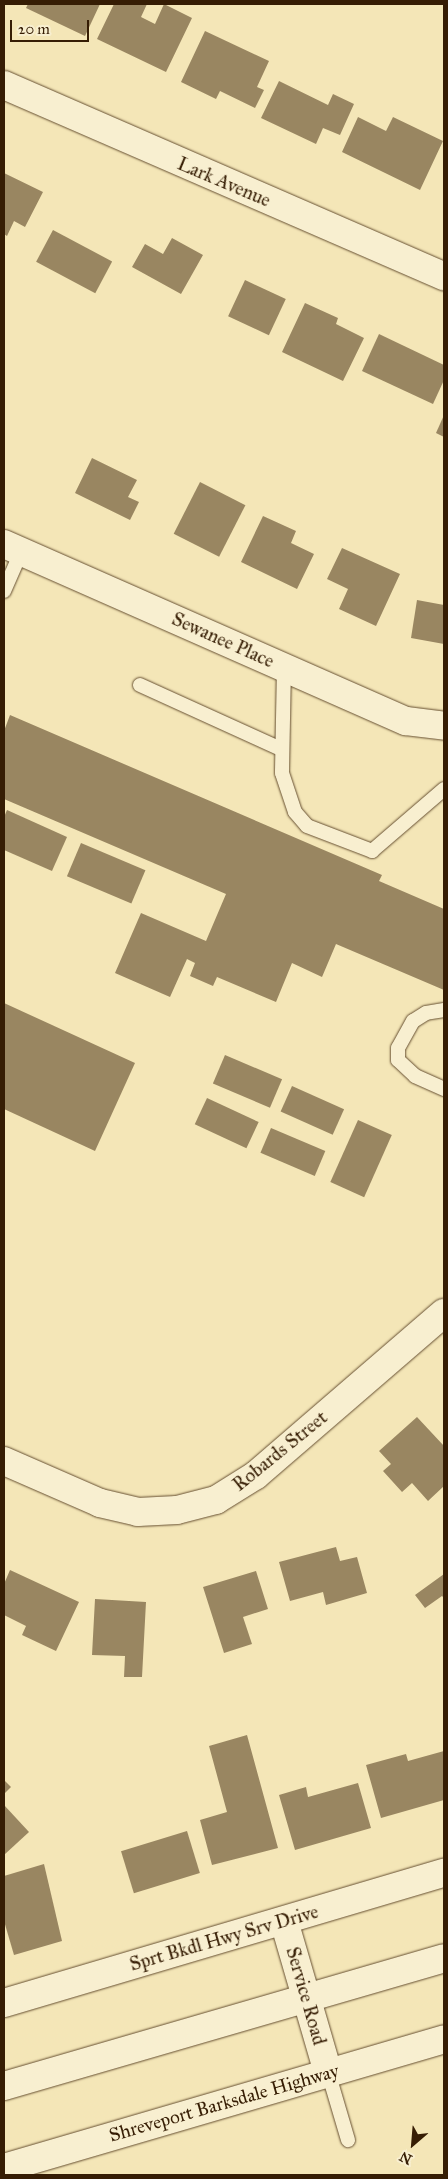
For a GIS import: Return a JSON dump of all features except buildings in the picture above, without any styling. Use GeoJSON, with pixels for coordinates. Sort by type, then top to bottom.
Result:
{"type":"FeatureCollection","features":[{"type":"Feature","properties":{"kind":"street","name":"Lark Avenue"},"geometry":{"type":"LineString","coordinates":[[4,85],[444,276]]}},
{"type":"Feature","properties":{"kind":"street","name":"Sewanee Place"},"geometry":{"type":"LineString","coordinates":[[13,548],[406,721],[444,726]]}},
{"type":"Feature","properties":{"kind":"street","name":"Robards Street"},"geometry":{"type":"LineString","coordinates":[[4,1461],[100,1503],[138,1512],[178,1510],[216,1500],[256,1474],[441,1322]]}},
{"type":"Feature","properties":{"kind":"street","name":"Sprt Bkdl Hwy Srv Drive"},"geometry":{"type":"LineString","coordinates":[[4,2003],[444,1873]]}},
{"type":"Feature","properties":{"kind":"street","name":"Service Road"},"geometry":{"type":"LineString","coordinates":[[284,1920],[328,2072]]}},
{"type":"Feature","properties":{"kind":"street"},"geometry":{"type":"LineString","coordinates":[[4,2086],[444,1958]]}},
{"type":"Feature","properties":{"kind":"street","name":"Shreveport Barksdale Highway"},"geometry":{"type":"LineString","coordinates":[[4,2168],[444,2039]]}},
{"type":"Feature","properties":{"kind":"lane"},"geometry":{"type":"LineString","coordinates":[[4,591],[13,548]]}},
{"type":"Feature","properties":{"kind":"lane"},"geometry":{"type":"LineString","coordinates":[[284,667],[282,773],[295,812],[307,826],[372,851],[444,789]]}},
{"type":"Feature","properties":{"kind":"lane"},"geometry":{"type":"LineString","coordinates":[[140,685],[282,749]]}},
{"type":"Feature","properties":{"kind":"lane"},"geometry":{"type":"LineString","coordinates":[[444,1010],[426,1012],[413,1021],[398,1048],[398,1060],[415,1076],[444,1089]]}},
{"type":"Feature","properties":{"kind":"lane"},"geometry":{"type":"LineString","coordinates":[[328,2072],[348,2140]]}}]}
